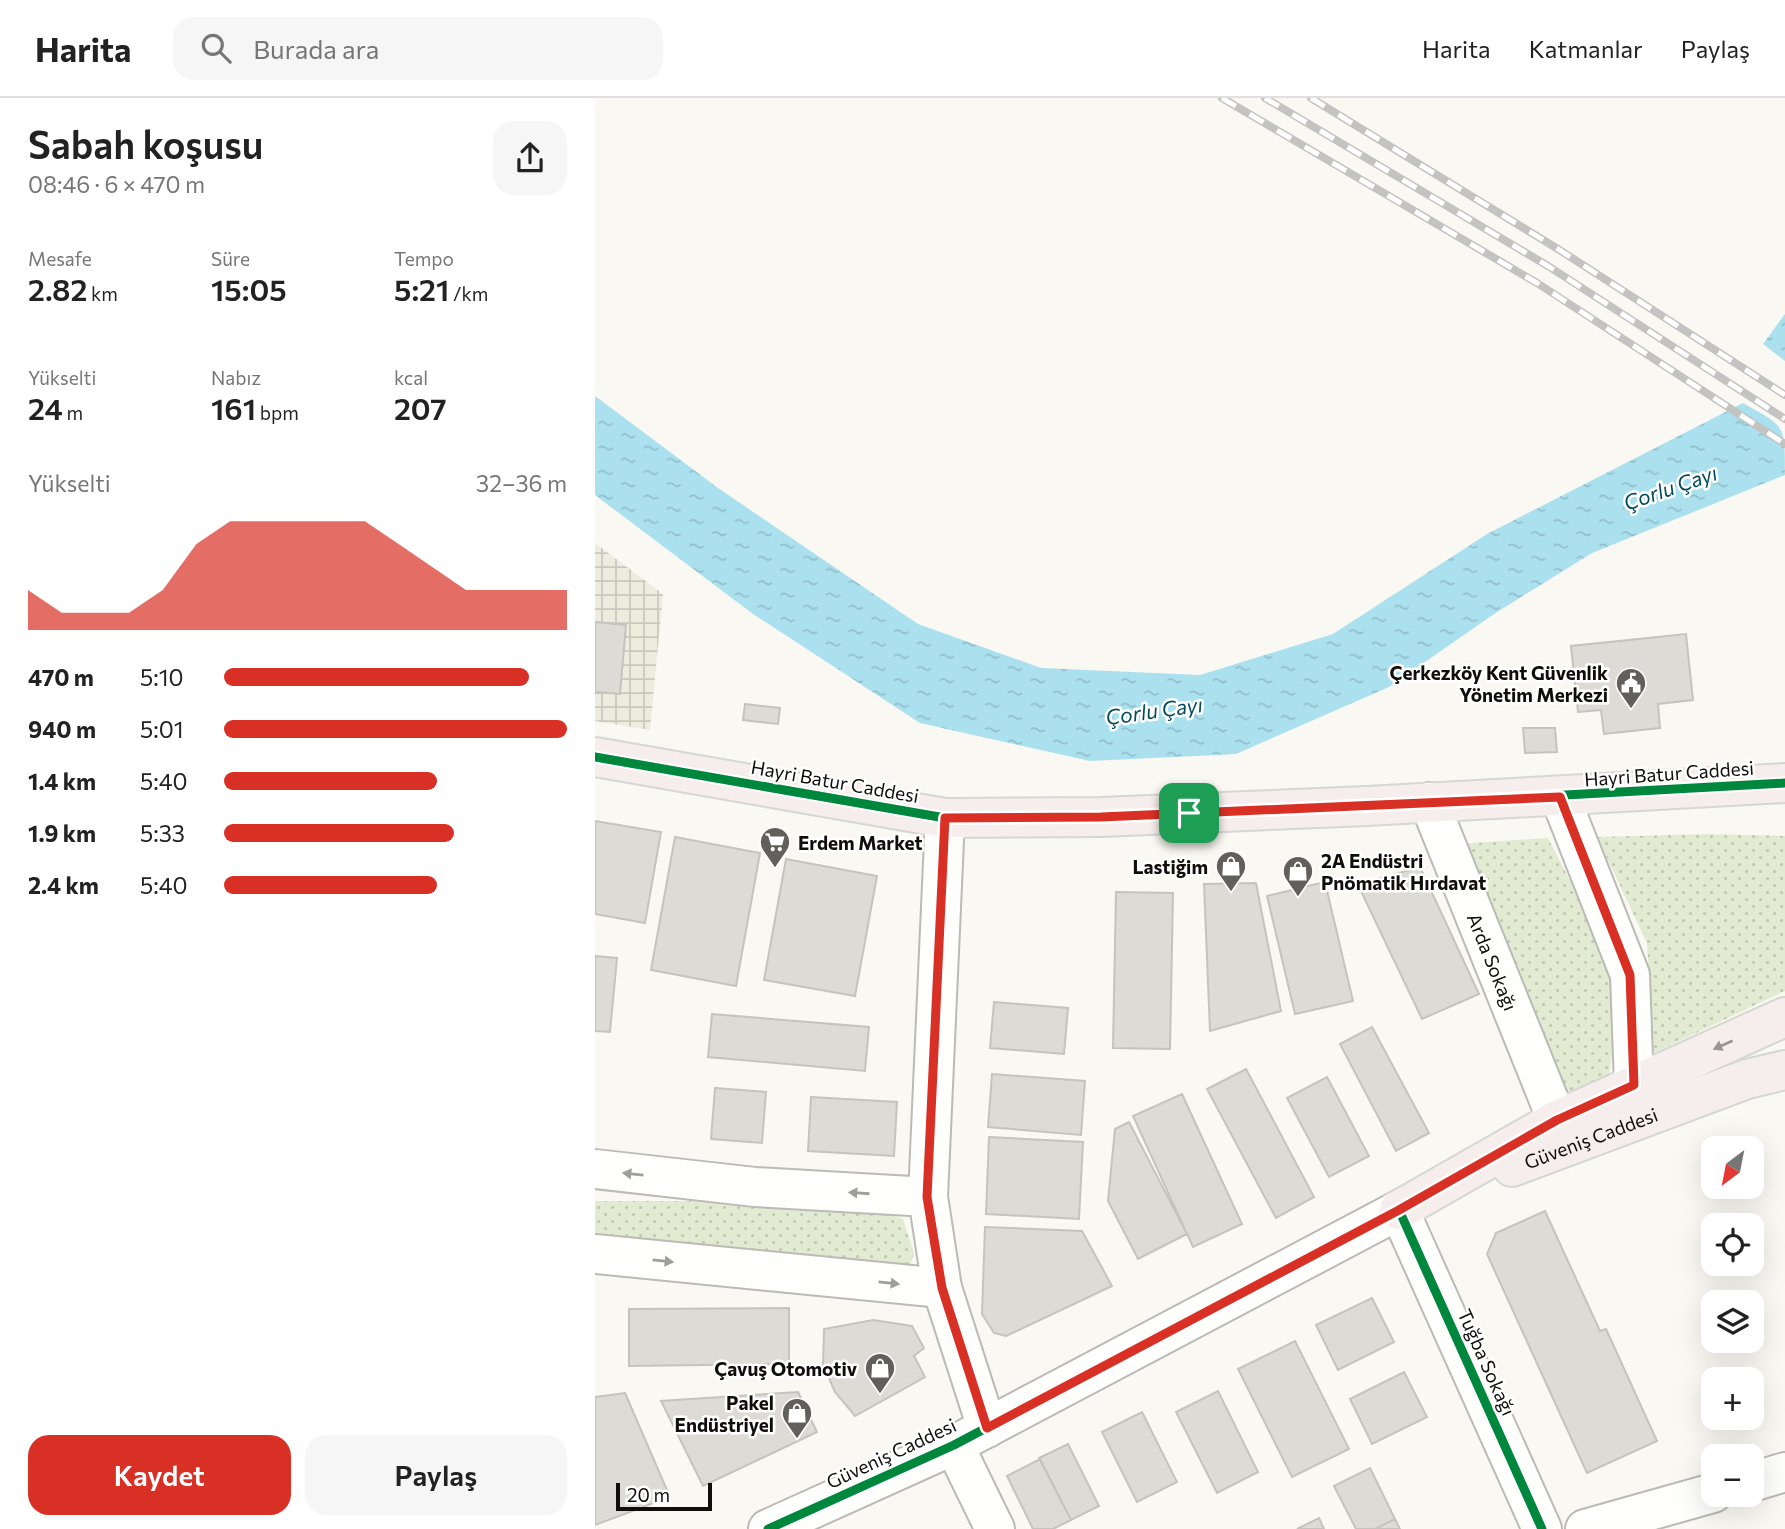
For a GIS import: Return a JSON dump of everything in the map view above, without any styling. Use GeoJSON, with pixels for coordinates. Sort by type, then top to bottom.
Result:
{"type":"FeatureCollection","features":[{"type":"Feature","properties":{"kind":"main road","name":"Hayri Batur Caddesi"},"geometry":{"type":"LineString","coordinates":[[595,757],[945,818],[1101,817],[1560,797],[1785,783]]}},
{"type":"Feature","properties":{"kind":"main road","name":"Hayri Batur Caddesi"},"geometry":{"type":"LineString","coordinates":[[1663,790],[1785,798]]}},
{"type":"Feature","properties":{"kind":"main road","name":"Güveniş Caddesi"},"geometry":{"type":"LineString","coordinates":[[1399,1210],[1557,1120],[1785,1017]]}},
{"type":"Feature","properties":{"kind":"main road","name":"Güveniş Caddesi"},"geometry":{"type":"LineString","coordinates":[[1399,1210],[1747,1079],[1785,1070]]}},
{"type":"Feature","properties":{"kind":"street"},"geometry":{"type":"LineString","coordinates":[[1560,797],[1630,975],[1634,1085]]}},
{"type":"Feature","properties":{"kind":"street","name":"Arda Sokağı"},"geometry":{"type":"LineString","coordinates":[[1429,802],[1557,1120]]}},
{"type":"Feature","properties":{"kind":"street"},"geometry":{"type":"LineString","coordinates":[[945,818],[927,1197],[970,1436],[995,1529]]}},
{"type":"Feature","properties":{"kind":"street"},"geometry":{"type":"LineString","coordinates":[[595,1170],[755,1186],[927,1197]]}},
{"type":"Feature","properties":{"kind":"street","name":"Güveniş Caddesi"},"geometry":{"type":"LineString","coordinates":[[768,1529],[970,1436],[1399,1210]]}},
{"type":"Feature","properties":{"kind":"street","name":"Tuğba Sokağı"},"geometry":{"type":"LineString","coordinates":[[1399,1210],[1542,1529]]}},
{"type":"Feature","properties":{"kind":"street"},"geometry":{"type":"LineString","coordinates":[[595,1254],[942,1288]]}},
{"type":"Feature","properties":{"kind":"street"},"geometry":{"type":"LineString","coordinates":[[1764,1478],[1785,1472]]}},
{"type":"Feature","properties":{"kind":"street"},"geometry":{"type":"LineString","coordinates":[[1585,1529],[1701,1496]]}},
{"type":"Feature","properties":{"kind":"shaded area"},"geometry":{"type":"Polygon","coordinates":[[[595,543],[663,594],[650,730],[595,721],[595,543]]]}},
{"type":"Feature","properties":{"kind":"green space"},"geometry":{"type":"Polygon","coordinates":[[[1707,834],[1785,836],[1785,991],[1654,1053],[1647,943],[1597,837],[1707,834]]]}},
{"type":"Feature","properties":{"kind":"green space"},"geometry":{"type":"Polygon","coordinates":[[[1548,838],[1614,966],[1618,1011],[1609,1076],[1563,1094],[1457,844],[1548,838]]]}},
{"type":"Feature","properties":{"kind":"green space"},"geometry":{"type":"Polygon","coordinates":[[[595,1201],[702,1201],[875,1210],[903,1219],[914,1253],[910,1265],[872,1268],[595,1250],[595,1201]]]}},
{"type":"Feature","properties":{"kind":"water"},"geometry":{"type":"Polygon","coordinates":[[[1785,314],[1785,361],[1763,344],[1785,314]]]}},
{"type":"Feature","properties":{"kind":"water","name":"Çorlu Çayı"},"geometry":{"type":"Polygon","coordinates":[[[595,396],[718,488],[918,624],[1041,668],[1200,675],[1333,634],[1487,534],[1743,403],[1780,428],[1784,445],[1785,475],[1592,553],[1494,614],[1389,687],[1236,754],[1090,761],[920,723],[753,614],[595,495],[595,396]]]}},
{"type":"Feature","properties":{"kind":"building"},"geometry":{"type":"Polygon","coordinates":[[[595,622],[626,625],[620,694],[595,692],[595,622]]]}},
{"type":"Feature","properties":{"kind":"building"},"geometry":{"type":"Polygon","coordinates":[[[1686,634],[1693,700],[1658,704],[1660,728],[1604,734],[1601,710],[1578,712],[1571,646],[1686,634]]]}},
{"type":"Feature","properties":{"kind":"building"},"geometry":{"type":"Polygon","coordinates":[[[745,704],[780,708],[778,724],[743,720],[745,704]]]}},
{"type":"Feature","properties":{"kind":"building"},"geometry":{"type":"Polygon","coordinates":[[[1523,728],[1555,728],[1557,752],[1525,753],[1523,728]]]}},
{"type":"Feature","properties":{"kind":"building"},"geometry":{"type":"Polygon","coordinates":[[[595,821],[661,832],[645,923],[595,914],[595,821]]]}},
{"type":"Feature","properties":{"kind":"building"},"geometry":{"type":"Polygon","coordinates":[[[675,837],[760,853],[736,986],[651,970],[675,837]]]}},
{"type":"Feature","properties":{"kind":"building"},"geometry":{"type":"Polygon","coordinates":[[[786,859],[877,876],[855,996],[764,980],[786,859]]]}},
{"type":"Feature","properties":{"kind":"building"},"geometry":{"type":"Polygon","coordinates":[[[1420,867],[1479,994],[1422,1019],[1358,885],[1420,867]]]}},
{"type":"Feature","properties":{"kind":"building"},"geometry":{"type":"Polygon","coordinates":[[[1325,882],[1353,1001],[1295,1014],[1267,896],[1325,882]]]}},
{"type":"Feature","properties":{"kind":"building"},"geometry":{"type":"Polygon","coordinates":[[[1256,883],[1281,1011],[1210,1031],[1204,884],[1256,883]]]}},
{"type":"Feature","properties":{"kind":"building"},"geometry":{"type":"Polygon","coordinates":[[[1116,892],[1173,893],[1170,1049],[1113,1048],[1116,892]]]}},
{"type":"Feature","properties":{"kind":"building"},"geometry":{"type":"Polygon","coordinates":[[[595,956],[617,958],[610,1032],[595,1031],[595,956]]]}},
{"type":"Feature","properties":{"kind":"building"},"geometry":{"type":"Polygon","coordinates":[[[994,1002],[1068,1008],[1064,1054],[990,1048],[994,1002]]]}},
{"type":"Feature","properties":{"kind":"building"},"geometry":{"type":"Polygon","coordinates":[[[712,1014],[869,1027],[865,1071],[708,1057],[712,1014]]]}},
{"type":"Feature","properties":{"kind":"building"},"geometry":{"type":"Polygon","coordinates":[[[1372,1027],[1429,1133],[1396,1151],[1340,1044],[1372,1027]]]}},
{"type":"Feature","properties":{"kind":"building"},"geometry":{"type":"Polygon","coordinates":[[[1246,1069],[1314,1197],[1276,1218],[1207,1089],[1246,1069]]]}},
{"type":"Feature","properties":{"kind":"building"},"geometry":{"type":"Polygon","coordinates":[[[992,1074],[1085,1081],[1081,1135],[988,1127],[992,1074]]]}},
{"type":"Feature","properties":{"kind":"building"},"geometry":{"type":"Polygon","coordinates":[[[1327,1077],[1369,1156],[1329,1177],[1287,1098],[1327,1077]]]}},
{"type":"Feature","properties":{"kind":"building"},"geometry":{"type":"Polygon","coordinates":[[[715,1088],[766,1092],[762,1143],[711,1139],[715,1088]]]}},
{"type":"Feature","properties":{"kind":"building"},"geometry":{"type":"Polygon","coordinates":[[[1182,1094],[1242,1224],[1193,1247],[1133,1116],[1182,1094]]]}},
{"type":"Feature","properties":{"kind":"building"},"geometry":{"type":"Polygon","coordinates":[[[811,1097],[897,1102],[894,1156],[808,1151],[811,1097]]]}},
{"type":"Feature","properties":{"kind":"building"},"geometry":{"type":"Polygon","coordinates":[[[1129,1122],[1187,1234],[1138,1259],[1108,1201],[1115,1129],[1129,1122]]]}},
{"type":"Feature","properties":{"kind":"building"},"geometry":{"type":"Polygon","coordinates":[[[989,1137],[1083,1142],[1079,1219],[986,1214],[989,1137]]]}},
{"type":"Feature","properties":{"kind":"building"},"geometry":{"type":"Polygon","coordinates":[[[1545,1211],[1600,1331],[1606,1329],[1657,1441],[1587,1473],[1487,1254],[1496,1233],[1545,1211]]]}},
{"type":"Feature","properties":{"kind":"building"},"geometry":{"type":"Polygon","coordinates":[[[985,1227],[1082,1231],[1112,1286],[1006,1336],[994,1333],[982,1314],[985,1227]]]}},
{"type":"Feature","properties":{"kind":"building"},"geometry":{"type":"Polygon","coordinates":[[[1372,1298],[1394,1342],[1338,1370],[1316,1325],[1372,1298]]]}},
{"type":"Feature","properties":{"kind":"building"},"geometry":{"type":"Polygon","coordinates":[[[789,1308],[789,1364],[629,1366],[629,1309],[789,1308]]]}},
{"type":"Feature","properties":{"kind":"building"},"geometry":{"type":"Polygon","coordinates":[[[873,1320],[912,1326],[924,1348],[914,1356],[925,1377],[855,1416],[835,1392],[823,1365],[824,1329],[873,1320]]]}},
{"type":"Feature","properties":{"kind":"building"},"geometry":{"type":"Polygon","coordinates":[[[1295,1341],[1349,1449],[1292,1477],[1238,1369],[1295,1341]]]}},
{"type":"Feature","properties":{"kind":"building"},"geometry":{"type":"Polygon","coordinates":[[[1404,1372],[1427,1417],[1372,1444],[1350,1399],[1404,1372]]]}},
{"type":"Feature","properties":{"kind":"building"},"geometry":{"type":"Polygon","coordinates":[[[1218,1391],[1258,1472],[1217,1493],[1176,1412],[1218,1391]]]}},
{"type":"Feature","properties":{"kind":"building"},"geometry":{"type":"Polygon","coordinates":[[[798,1392],[817,1432],[703,1486],[661,1401],[798,1392]]]}},
{"type":"Feature","properties":{"kind":"building"},"geometry":{"type":"Polygon","coordinates":[[[625,1393],[670,1497],[595,1525],[595,1397],[625,1393]]]}},
{"type":"Feature","properties":{"kind":"building"},"geometry":{"type":"Polygon","coordinates":[[[1142,1412],[1177,1482],[1137,1502],[1102,1432],[1142,1412]]]}},
{"type":"Feature","properties":{"kind":"building"},"geometry":{"type":"Polygon","coordinates":[[[1068,1444],[1099,1506],[1071,1520],[1039,1458],[1068,1444]]]}},
{"type":"Feature","properties":{"kind":"building"},"geometry":{"type":"Polygon","coordinates":[[[1040,1459],[1071,1520],[1053,1529],[1033,1529],[1007,1476],[1040,1459]]]}},
{"type":"Feature","properties":{"kind":"building"},"geometry":{"type":"Polygon","coordinates":[[[1370,1468],[1395,1519],[1375,1529],[1356,1529],[1334,1486],[1370,1468]]]}},
{"type":"Feature","properties":{"kind":"building"},"geometry":{"type":"Polygon","coordinates":[[[1319,1518],[1324,1529],[1297,1529],[1319,1518]]]}},
{"type":"Feature","properties":{"kind":"building"},"geometry":{"type":"Polygon","coordinates":[[[1395,1519],[1400,1529],[1375,1529],[1395,1519]]]}},
{"type":"Feature","properties":{"kind":"railway"},"geometry":{"type":"LineString","coordinates":[[1222,98],[1537,283],[1785,444]]}},
{"type":"Feature","properties":{"kind":"railway"},"geometry":{"type":"LineString","coordinates":[[1265,98],[1548,266],[1785,419]]}},
{"type":"Feature","properties":{"kind":"railway"},"geometry":{"type":"LineString","coordinates":[[1311,98],[1558,249],[1785,395]]}},
{"type":"Feature","properties":{"kind":"cycle path"},"geometry":{"type":"LineString","coordinates":[[595,757],[945,818],[1101,817],[1367,806],[1785,783]]}},
{"type":"Feature","properties":{"kind":"cycle path"},"geometry":{"type":"LineString","coordinates":[[768,1529],[954,1445],[1399,1210],[1542,1529]]}},
{"type":"Feature","properties":{"kind":"place","name":"Çerkezköy Kent Güvenlik Yönetim Merkezi"},"geometry":{"type":"Point","coordinates":[1631,710]}},
{"type":"Feature","properties":{"kind":"place","name":"Erdem Market"},"geometry":{"type":"Point","coordinates":[775,869]}},
{"type":"Feature","properties":{"kind":"place","name":"Lastiğim"},"geometry":{"type":"Point","coordinates":[1231,893]}},
{"type":"Feature","properties":{"kind":"place","name":"2A Endüstri Pnömatik Hırdavat"},"geometry":{"type":"Point","coordinates":[1298,898]}},
{"type":"Feature","properties":{"kind":"place","name":"Çavuş Otomotiv"},"geometry":{"type":"Point","coordinates":[880,1395]}},
{"type":"Feature","properties":{"kind":"place","name":"Pakel Endüstriyel"},"geometry":{"type":"Point","coordinates":[797,1440]}},
{"type":"Feature","properties":{"kind":"route"},"geometry":{"type":"LineString","coordinates":[[1560,797],[1630,975],[1634,1085],[1557,1120],[1399,1210],[987,1428],[942,1288],[927,1197],[941,856],[945,818],[1101,817],[1189,813],[1560,797]]}}]}
